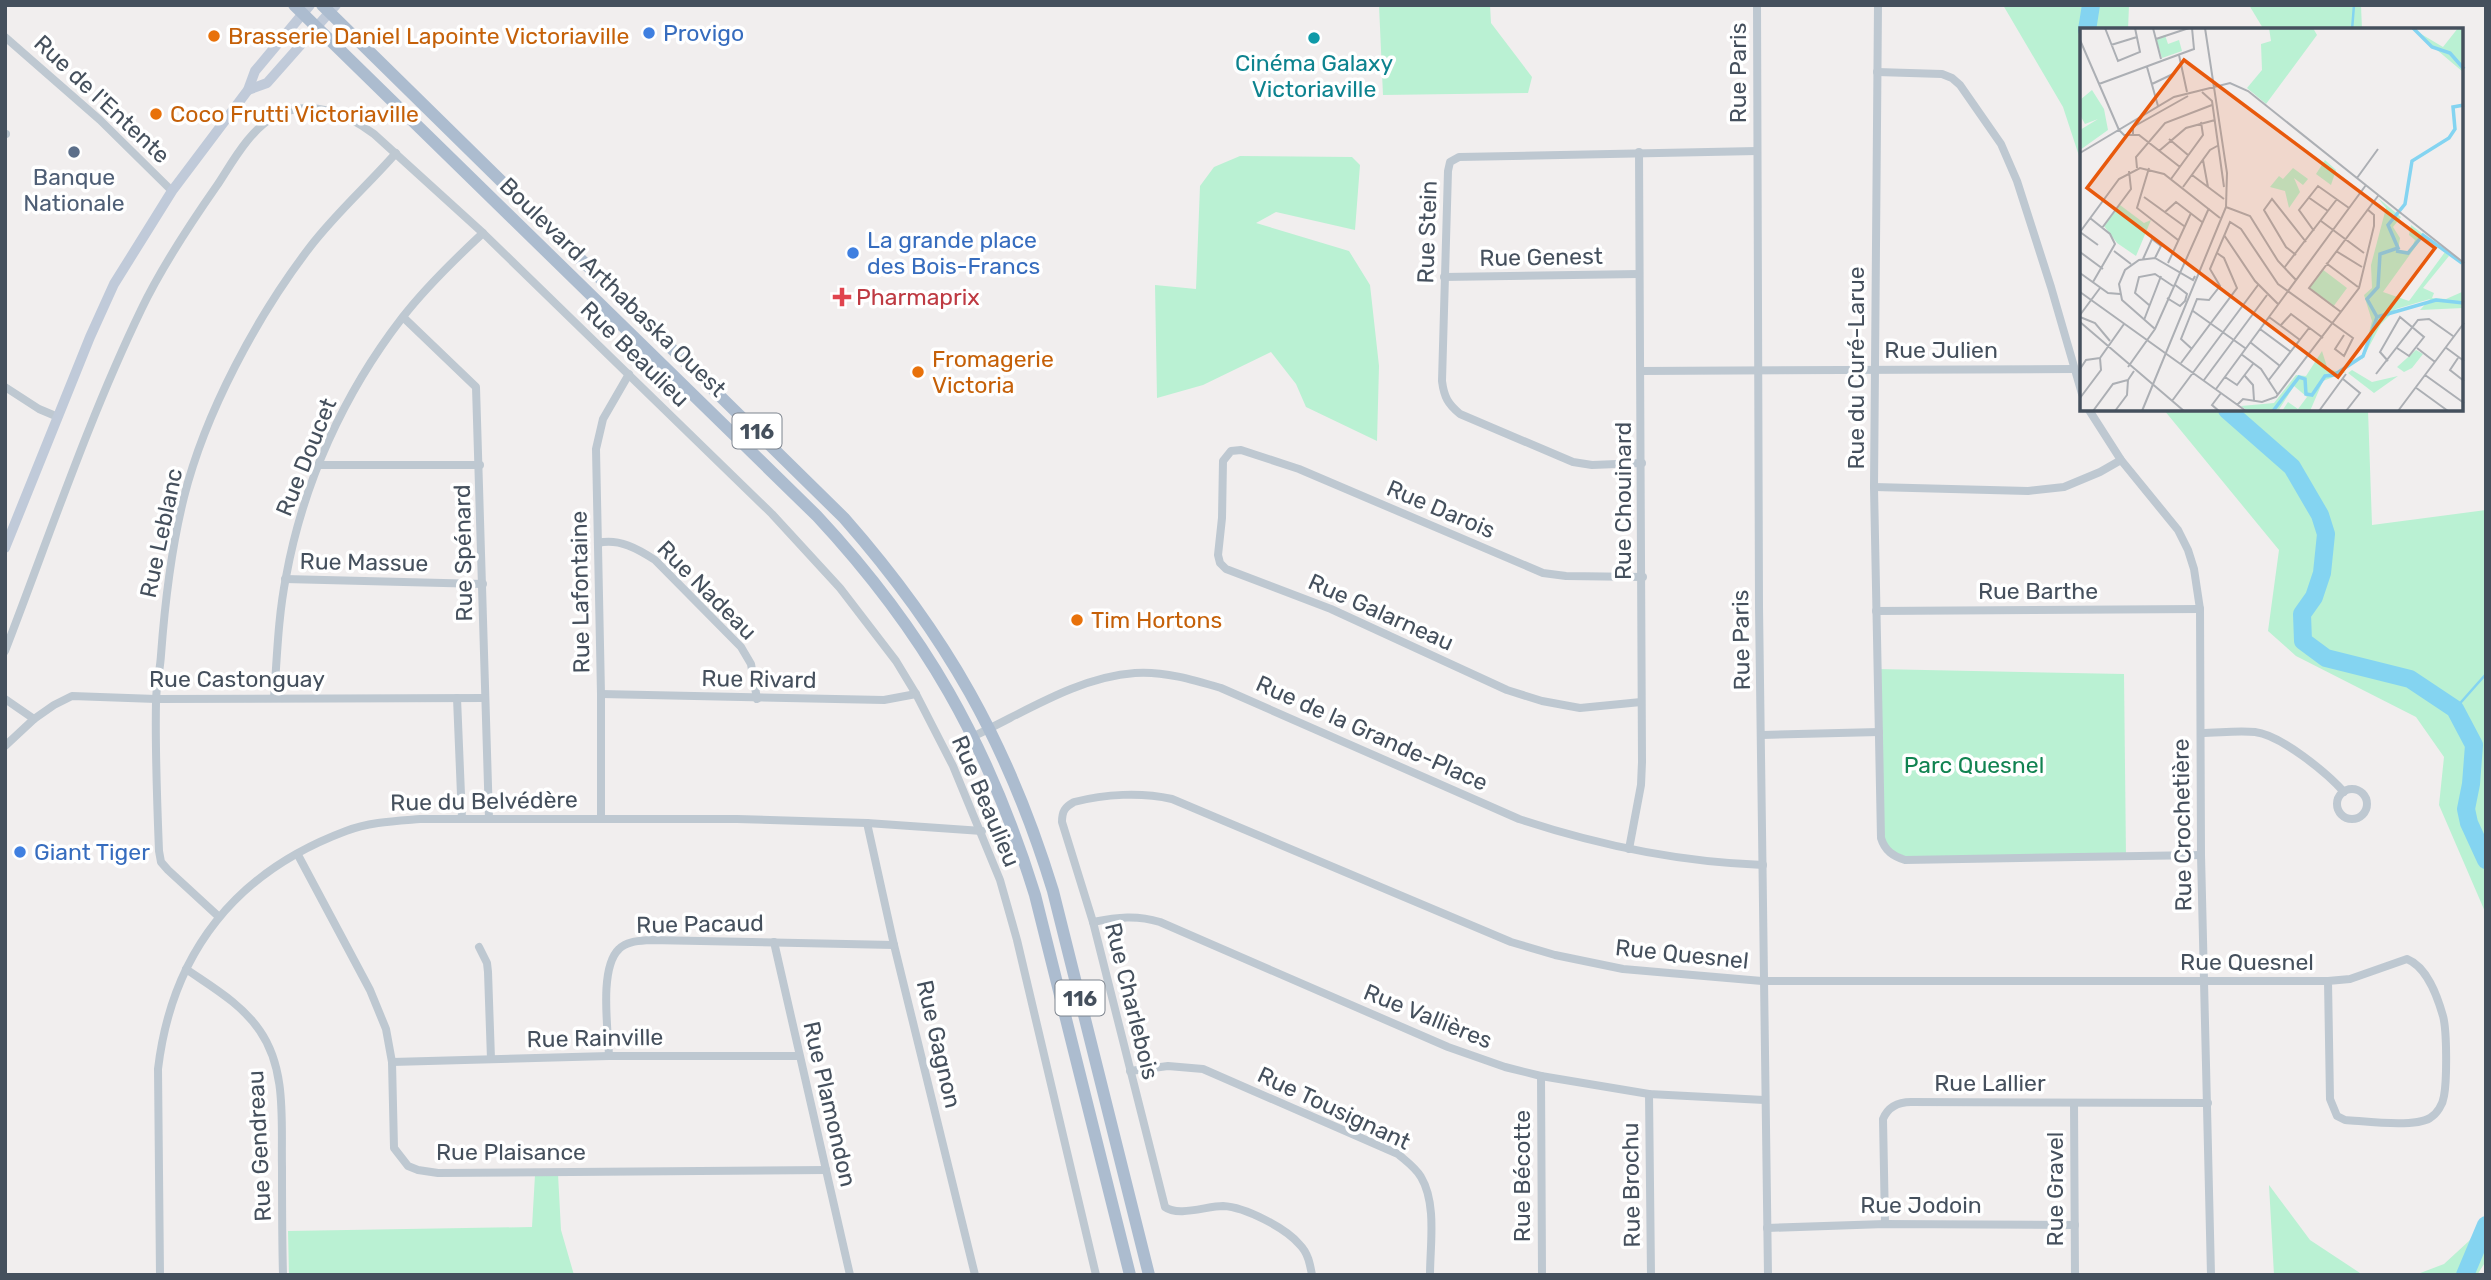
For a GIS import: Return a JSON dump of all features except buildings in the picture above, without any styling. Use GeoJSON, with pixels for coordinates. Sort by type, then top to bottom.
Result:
{"type":"FeatureCollection","features":[{"type":"Feature","properties":{"kind":"main road"},"geometry":{"type":"LineString","coordinates":[[5,548],[114,284],[172,191],[248,90],[255,71],[302,8]]}},
{"type":"Feature","properties":{"kind":"main road","name":"Boulevard Arthabaska Ouest"},"geometry":{"type":"LineString","coordinates":[[302,8],[317,27],[817,516],[848,549],[916,638],[974,736],[1004,802],[1035,895],[1130,1275]]}},
{"type":"Feature","properties":{"kind":"main road"},"geometry":{"type":"LineString","coordinates":[[248,90],[267,83],[317,27],[329,8]]}},
{"type":"Feature","properties":{"kind":"main road","name":"Boulevard Arthabaska Ouest"},"geometry":{"type":"LineString","coordinates":[[329,8],[844,518],[918,608],[948,654],[990,728],[1038,841],[1053,891],[1149,1275]]}},
{"type":"Feature","properties":{"kind":"street","name":"Rue Paris"},"geometry":{"type":"LineString","coordinates":[[1757,5],[1762,981],[1768,1275]]}},
{"type":"Feature","properties":{"kind":"street","name":"Rue du Curé-Larue"},"geometry":{"type":"LineString","coordinates":[[1878,5],[1874,487],[1881,838],[1884,847],[1894,857],[1905,860],[2202,855]]}},
{"type":"Feature","properties":{"kind":"street","name":"Rue de l'Entente"},"geometry":{"type":"LineString","coordinates":[[5,37],[100,120],[172,191]]}},
{"type":"Feature","properties":{"kind":"street"},"geometry":{"type":"LineString","coordinates":[[1877,72],[1942,74],[1952,78],[1960,85],[2001,144],[2017,181],[2080,390]]}},
{"type":"Feature","properties":{"kind":"street","name":"Rue Beaulieu"},"geometry":{"type":"LineString","coordinates":[[5,650],[89,431],[141,311],[192,221],[251,139],[272,118],[285,111],[316,108],[335,111],[355,120],[396,153],[482,233],[772,514],[840,588],[895,660],[916,694],[953,766],[1000,880],[1017,940],[1096,1275]]}},
{"type":"Feature","properties":{"kind":"street","name":"Rue Stein"},"geometry":{"type":"LineString","coordinates":[[1642,463],[1592,465],[1573,462],[1461,414],[1449,405],[1443,394],[1442,381],[1450,162],[1459,157],[1757,151]]}},
{"type":"Feature","properties":{"kind":"street","name":"Rue Chouinard"},"geometry":{"type":"LineString","coordinates":[[1629,849],[1642,785],[1639,152]]}},
{"type":"Feature","properties":{"kind":"street","name":"Rue Leblanc"},"geometry":{"type":"LineString","coordinates":[[218,916],[161,862],[159,851],[156,699],[165,599],[184,494],[219,401],[242,353],[304,256],[347,204],[396,153]]}},
{"type":"Feature","properties":{"kind":"street","name":"Rue Doucet"},"geometry":{"type":"LineString","coordinates":[[274,698],[285,579],[292,545],[319,465],[337,422],[403,317],[482,233]]}},
{"type":"Feature","properties":{"kind":"street","name":"Rue Genest"},"geometry":{"type":"LineString","coordinates":[[1444,277],[1639,274]]}},
{"type":"Feature","properties":{"kind":"street","name":"Rue Spénard"},"geometry":{"type":"LineString","coordinates":[[403,317],[476,387],[489,819]]}},
{"type":"Feature","properties":{"kind":"street","name":"Rue Julien"},"geometry":{"type":"LineString","coordinates":[[1641,371],[2074,369]]}},
{"type":"Feature","properties":{"kind":"street","name":"Rue Lafontaine"},"geometry":{"type":"LineString","coordinates":[[601,817],[596,449],[598,435],[610,403],[629,374]]}},
{"type":"Feature","properties":{"kind":"street"},"geometry":{"type":"LineString","coordinates":[[5,387],[39,409],[58,417]]}},
{"type":"Feature","properties":{"kind":"street","name":"Rue Crochetière"},"geometry":{"type":"LineString","coordinates":[[2090,411],[2120,460],[2178,530],[2194,569],[2200,609],[2204,980],[2211,1275]]}},
{"type":"Feature","properties":{"kind":"street","name":"Rue Darois"},"geometry":{"type":"LineString","coordinates":[[1230,451],[1241,450],[1299,469],[1543,573],[1643,577]]}},
{"type":"Feature","properties":{"kind":"street","name":"Rue Galarneau"},"geometry":{"type":"LineString","coordinates":[[1230,451],[1223,461],[1218,555],[1220,563],[1226,569],[1331,609],[1507,690],[1542,701],[1580,708],[1641,702]]}},
{"type":"Feature","properties":{"kind":"street"},"geometry":{"type":"LineString","coordinates":[[1874,487],[2028,491],[2064,487],[2100,472],[2120,460]]}},
{"type":"Feature","properties":{"kind":"street"},"geometry":{"type":"LineString","coordinates":[[319,465],[480,465]]}},
{"type":"Feature","properties":{"kind":"street","name":"Rue Nadeau"},"geometry":{"type":"LineString","coordinates":[[598,543],[620,543],[639,550],[654,560],[741,647],[751,664],[757,699]]}},
{"type":"Feature","properties":{"kind":"street","name":"Rue Massue"},"geometry":{"type":"LineString","coordinates":[[285,579],[483,584]]}},
{"type":"Feature","properties":{"kind":"street","name":"Rue Barthe"},"geometry":{"type":"LineString","coordinates":[[1876,611],[2200,609]]}},
{"type":"Feature","properties":{"kind":"street","name":"Rue de la Grande-Place"},"geometry":{"type":"LineString","coordinates":[[974,736],[1086,684],[1137,673],[1168,676],[1221,688],[1519,819],[1629,849],[1763,865]]}},
{"type":"Feature","properties":{"kind":"street","name":"Rue Rivard"},"geometry":{"type":"LineString","coordinates":[[601,694],[884,700],[916,694]]}},
{"type":"Feature","properties":{"kind":"street","name":"Rue Castonguay"},"geometry":{"type":"LineString","coordinates":[[5,746],[34,719],[72,696],[156,699],[485,698]]}},
{"type":"Feature","properties":{"kind":"street"},"geometry":{"type":"LineString","coordinates":[[457,698],[462,819]]}},
{"type":"Feature","properties":{"kind":"street"},"geometry":{"type":"LineString","coordinates":[[5,699],[34,719]]}},
{"type":"Feature","properties":{"kind":"street"},"geometry":{"type":"LineString","coordinates":[[1762,735],[1879,732]]}},
{"type":"Feature","properties":{"kind":"street"},"geometry":{"type":"LineString","coordinates":[[2201,733],[2266,734],[2283,743],[2344,792]]}},
{"type":"Feature","properties":{"kind":"street","name":"Rue Quesnel"},"geometry":{"type":"LineString","coordinates":[[1066,807],[1085,799],[1132,795],[1154,795],[1172,799],[1511,942],[1555,955],[1623,969],[1762,981],[2328,981]]}},
{"type":"Feature","properties":{"kind":"street","name":"Rue Charlebois"},"geometry":{"type":"LineString","coordinates":[[1066,807],[1062,822],[1093,922],[1165,1207],[1170,1211],[1179,1211],[1222,1206],[1247,1212],[1294,1237],[1308,1256],[1312,1275]]}},
{"type":"Feature","properties":{"kind":"street","name":"Rue du Belvédère"},"geometry":{"type":"LineString","coordinates":[[160,1275],[158,1069],[163,1036],[186,969],[218,916],[264,876],[298,855],[347,831],[378,823],[420,818],[601,817],[867,823],[982,831]]}},
{"type":"Feature","properties":{"kind":"street","name":"Rue Gagnon"},"geometry":{"type":"LineString","coordinates":[[867,823],[975,1275]]}},
{"type":"Feature","properties":{"kind":"street","name":"Rue Plaisance"},"geometry":{"type":"LineString","coordinates":[[298,855],[377,1005],[386,1029],[392,1062],[394,1148],[408,1166],[438,1173],[826,1170]]}},
{"type":"Feature","properties":{"kind":"street","name":"Rue Vallières"},"geometry":{"type":"LineString","coordinates":[[1093,922],[1115,917],[1140,916],[1160,922],[1448,1047],[1505,1067],[1541,1076],[1648,1094],[1764,1100]]}},
{"type":"Feature","properties":{"kind":"street","name":"Rue Pacaud"},"geometry":{"type":"LineString","coordinates":[[608,1056],[607,974],[611,960],[620,947],[629,943],[650,940],[894,945]]}},
{"type":"Feature","properties":{"kind":"street","name":"Rue Plamondon"},"geometry":{"type":"LineString","coordinates":[[774,942],[850,1275]]}},
{"type":"Feature","properties":{"kind":"street"},"geometry":{"type":"LineString","coordinates":[[479,947],[487,963],[488,972],[491,1059]]}},
{"type":"Feature","properties":{"kind":"street"},"geometry":{"type":"LineString","coordinates":[[2407,959],[2417,963],[2425,972],[2443,1016],[2445,1030],[2444,1097],[2440,1108],[2431,1118],[2418,1123],[2345,1120],[2337,1116],[2330,1099],[2328,981],[2350,979],[2407,959]]}},
{"type":"Feature","properties":{"kind":"street","name":"Rue Gendreau"},"geometry":{"type":"LineString","coordinates":[[186,969],[248,1015],[262,1033],[273,1056],[279,1076],[281,1107],[283,1275]]}},
{"type":"Feature","properties":{"kind":"street","name":"Rue Rainville"},"geometry":{"type":"LineString","coordinates":[[392,1062],[608,1056],[799,1056]]}},
{"type":"Feature","properties":{"kind":"street","name":"Rue Tousignant"},"geometry":{"type":"LineString","coordinates":[[1130,1071],[1168,1066],[1203,1069],[1398,1154],[1421,1177],[1427,1193],[1430,1215],[1430,1275]]}},
{"type":"Feature","properties":{"kind":"street","name":"Rue Bécotte"},"geometry":{"type":"LineString","coordinates":[[1541,1076],[1542,1275]]}},
{"type":"Feature","properties":{"kind":"street","name":"Rue Brochu"},"geometry":{"type":"LineString","coordinates":[[1648,1094],[1651,1275]]}},
{"type":"Feature","properties":{"kind":"street","name":"Rue Lallier"},"geometry":{"type":"LineString","coordinates":[[1885,1224],[1884,1119],[1887,1111],[1895,1105],[1910,1102],[2208,1102]]}},
{"type":"Feature","properties":{"kind":"street","name":"Rue Gravel"},"geometry":{"type":"LineString","coordinates":[[2074,1103],[2074,1275]]}},
{"type":"Feature","properties":{"kind":"street","name":"Rue Jodoin"},"geometry":{"type":"LineString","coordinates":[[1767,1227],[1885,1224],[2075,1225]]}},
{"type":"Feature","properties":{"kind":"green space"},"geometry":{"type":"Polygon","coordinates":[[[1379,5],[1490,5],[1491,23],[1532,77],[1528,93],[1383,95],[1379,5]]]}},
{"type":"Feature","properties":{"kind":"green space"},"geometry":{"type":"Polygon","coordinates":[[[2003,5],[2129,5],[2128,28],[2080,28],[2080,159],[2063,107],[2003,5]]]}},
{"type":"Feature","properties":{"kind":"green space"},"geometry":{"type":"Polygon","coordinates":[[[2249,5],[2361,5],[2362,28],[2263,28],[2249,5]]]}},
{"type":"Feature","properties":{"kind":"green space"},"geometry":{"type":"Polygon","coordinates":[[[1240,156],[1352,157],[1360,165],[1355,230],[1276,212],[1256,223],[1349,251],[1370,285],[1379,366],[1377,441],[1306,407],[1296,384],[1271,352],[1203,385],[1157,398],[1155,285],[1196,289],[1200,186],[1214,167],[1240,156]]]}},
{"type":"Feature","properties":{"kind":"green space"},"geometry":{"type":"Polygon","coordinates":[[[2165,411],[2368,411],[2372,525],[2486,510],[2486,914],[2439,805],[2444,757],[2416,717],[2296,656],[2268,631],[2279,550],[2165,411]]]}},
{"type":"Feature","properties":{"kind":"green space","name":"Parc Quesnel"},"geometry":{"type":"Polygon","coordinates":[[[1877,669],[2124,674],[2126,857],[1905,860],[1884,847],[1877,669]]]}},
{"type":"Feature","properties":{"kind":"green space"},"geometry":{"type":"Polygon","coordinates":[[[558,1174],[561,1230],[574,1275],[289,1275],[288,1231],[532,1227],[535,1175],[558,1174]]]}},
{"type":"Feature","properties":{"kind":"green space"},"geometry":{"type":"Polygon","coordinates":[[[2269,1185],[2310,1240],[2360,1273],[2369,1275],[2274,1275],[2269,1185]]]}},
{"type":"Feature","properties":{"kind":"green space"},"geometry":{"type":"Polygon","coordinates":[[[2486,1217],[2486,1261],[2477,1275],[2415,1275],[2444,1264],[2469,1241],[2486,1217]]]}},
{"type":"Feature","properties":{"kind":"waterway"},"geometry":{"type":"LineString","coordinates":[[2087,28],[2091,5]]}},
{"type":"Feature","properties":{"kind":"waterway"},"geometry":{"type":"LineString","coordinates":[[2352,28],[2354,5]]}},
{"type":"Feature","properties":{"kind":"waterway"},"geometry":{"type":"LineString","coordinates":[[2228,411],[2292,467],[2320,515],[2326,534],[2322,573],[2314,597],[2302,614],[2303,641],[2326,658],[2410,679],[2455,709],[2474,745],[2466,809],[2469,823],[2486,860]]}},
{"type":"Feature","properties":{"kind":"waterway"},"geometry":{"type":"LineString","coordinates":[[2455,709],[2486,674]]}},
{"type":"Feature","properties":{"kind":"waterway"},"geometry":{"type":"LineString","coordinates":[[2465,1275],[2486,1225]]}},
{"type":"Feature","properties":{"kind":"place","name":"Provigo"},"geometry":{"type":"Point","coordinates":[649,33]}},
{"type":"Feature","properties":{"kind":"place","name":"Brasserie Daniel Lapointe Victoriaville"},"geometry":{"type":"Point","coordinates":[214,36]}},
{"type":"Feature","properties":{"kind":"place","name":"Cinéma Galaxy Victoriaville"},"geometry":{"type":"Point","coordinates":[1314,38]}},
{"type":"Feature","properties":{"kind":"place","name":"Coco Frutti Victoriaville"},"geometry":{"type":"Point","coordinates":[156,114]}},
{"type":"Feature","properties":{"kind":"place","name":"Banque Nationale"},"geometry":{"type":"Point","coordinates":[74,152]}},
{"type":"Feature","properties":{"kind":"place","name":"La grande place des Bois-Francs"},"geometry":{"type":"Point","coordinates":[853,253]}},
{"type":"Feature","properties":{"kind":"place","name":"Pharmaprix"},"geometry":{"type":"Point","coordinates":[842,297]}},
{"type":"Feature","properties":{"kind":"place","name":"Fromagerie Victoria"},"geometry":{"type":"Point","coordinates":[918,372]}},
{"type":"Feature","properties":{"kind":"place","name":"Tim Hortons"},"geometry":{"type":"Point","coordinates":[1077,620]}},
{"type":"Feature","properties":{"kind":"place","name":"Giant Tiger"},"geometry":{"type":"Point","coordinates":[20,852]}}]}
